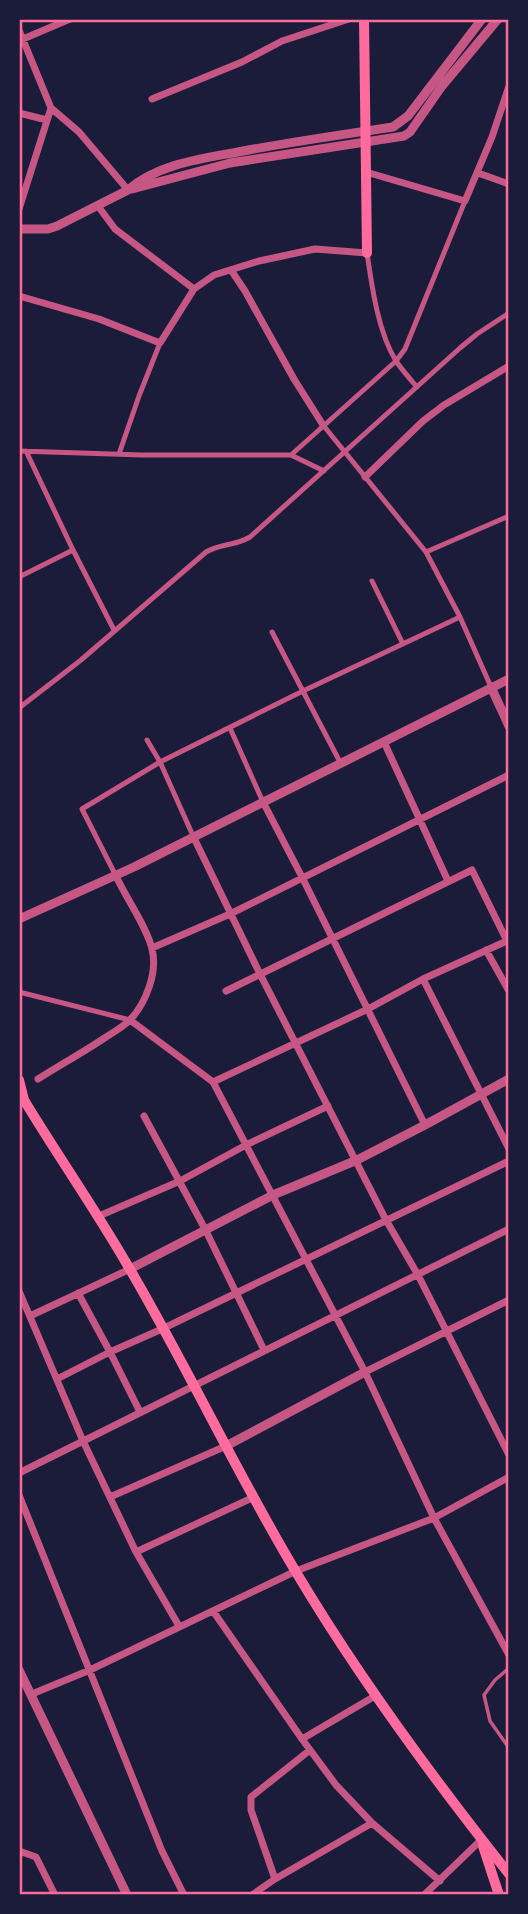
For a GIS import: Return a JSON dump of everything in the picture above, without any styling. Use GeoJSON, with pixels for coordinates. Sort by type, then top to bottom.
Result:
{"type":"FeatureCollection","features":[{"type":"Feature","properties":{"kind":"main road"},"geometry":{"type":"LineString","coordinates":[[364,19],[367,253]]}},
{"type":"Feature","properties":{"kind":"main road"},"geometry":{"type":"LineString","coordinates":[[19,1080],[21,1099],[99,1216],[130,1269],[296,1571],[375,1696],[509,1874]]}},
{"type":"Feature","properties":{"kind":"main road"},"geometry":{"type":"LineString","coordinates":[[481,1840],[499,1895]]}},
{"type":"Feature","properties":{"kind":"street"},"geometry":{"type":"LineString","coordinates":[[23,39],[70,19]]}},
{"type":"Feature","properties":{"kind":"street"},"geometry":{"type":"LineString","coordinates":[[152,99],[242,62],[282,41],[349,19]]}},
{"type":"Feature","properties":{"kind":"street"},"geometry":{"type":"LineString","coordinates":[[19,229],[48,229],[128,190],[230,163],[365,137],[393,127],[408,116],[482,19]]}},
{"type":"Feature","properties":{"kind":"street"},"geometry":{"type":"LineString","coordinates":[[365,137],[394,139],[411,132],[442,86],[498,19]]}},
{"type":"Feature","properties":{"kind":"street"},"geometry":{"type":"LineString","coordinates":[[19,30],[51,108],[79,132],[128,190]]}},
{"type":"Feature","properties":{"kind":"street"},"geometry":{"type":"LineString","coordinates":[[291,455],[396,361],[405,349],[478,173],[509,86]]}},
{"type":"Feature","properties":{"kind":"street"},"geometry":{"type":"LineString","coordinates":[[19,209],[51,108]]}},
{"type":"Feature","properties":{"kind":"street"},"geometry":{"type":"LineString","coordinates":[[19,113],[47,120]]}},
{"type":"Feature","properties":{"kind":"street"},"geometry":{"type":"LineString","coordinates":[[366,172],[465,201]]}},
{"type":"Feature","properties":{"kind":"street"},"geometry":{"type":"LineString","coordinates":[[478,173],[509,184]]}},
{"type":"Feature","properties":{"kind":"street"},"geometry":{"type":"LineString","coordinates":[[98,206],[115,229],[194,289]]}},
{"type":"Feature","properties":{"kind":"street"},"geometry":{"type":"LineString","coordinates":[[119,454],[160,343],[194,289],[214,275],[259,261],[315,249],[367,253],[385,338],[396,361],[417,387]]}},
{"type":"Feature","properties":{"kind":"street"},"geometry":{"type":"LineString","coordinates":[[231,270],[323,425],[426,552],[460,617],[509,726]]}},
{"type":"Feature","properties":{"kind":"street"},"geometry":{"type":"LineString","coordinates":[[19,296],[99,319],[160,343]]}},
{"type":"Feature","properties":{"kind":"street"},"geometry":{"type":"LineString","coordinates":[[19,708],[81,660],[206,552],[222,544],[241,542],[250,537],[477,334],[509,313]]}},
{"type":"Feature","properties":{"kind":"street"},"geometry":{"type":"LineString","coordinates":[[365,477],[434,413],[509,366]]}},
{"type":"Feature","properties":{"kind":"street"},"geometry":{"type":"LineString","coordinates":[[114,630],[23,451],[291,455],[324,471]]}},
{"type":"Feature","properties":{"kind":"street"},"geometry":{"type":"LineString","coordinates":[[426,552],[509,516]]}},
{"type":"Feature","properties":{"kind":"street"},"geometry":{"type":"LineString","coordinates":[[19,577],[73,550]]}},
{"type":"Feature","properties":{"kind":"street"},"geometry":{"type":"LineString","coordinates":[[372,581],[403,644]]}},
{"type":"Feature","properties":{"kind":"street"},"geometry":{"type":"LineString","coordinates":[[38,1079],[130,1020],[140,1004],[152,974],[154,961],[148,937],[82,809],[160,762],[460,617]]}},
{"type":"Feature","properties":{"kind":"street"},"geometry":{"type":"LineString","coordinates":[[272,632],[341,764]]}},
{"type":"Feature","properties":{"kind":"street"},"geometry":{"type":"LineString","coordinates":[[19,919],[194,838],[509,679]]}},
{"type":"Feature","properties":{"kind":"street"},"geometry":{"type":"LineString","coordinates":[[230,728],[263,802],[425,1125]]}},
{"type":"Feature","properties":{"kind":"street"},"geometry":{"type":"LineString","coordinates":[[147,740],[160,762],[260,974],[509,1455]]}},
{"type":"Feature","properties":{"kind":"street"},"geometry":{"type":"LineString","coordinates":[[384,742],[448,881]]}},
{"type":"Feature","properties":{"kind":"street"},"geometry":{"type":"LineString","coordinates":[[152,948],[230,914],[509,775]]}},
{"type":"Feature","properties":{"kind":"street"},"geometry":{"type":"LineString","coordinates":[[213,1082],[368,1009],[423,979],[508,941],[472,870],[226,991]]}},
{"type":"Feature","properties":{"kind":"street"},"geometry":{"type":"LineString","coordinates":[[486,950],[509,991]]}},
{"type":"Feature","properties":{"kind":"street"},"geometry":{"type":"LineString","coordinates":[[423,979],[509,1149]]}},
{"type":"Feature","properties":{"kind":"street"},"geometry":{"type":"LineString","coordinates":[[19,992],[130,1020],[213,1082],[336,1315],[435,1518],[509,1655]]}},
{"type":"Feature","properties":{"kind":"street"},"geometry":{"type":"LineString","coordinates":[[30,1316],[130,1269],[273,1195],[356,1160],[509,1079]]}},
{"type":"Feature","properties":{"kind":"street"},"geometry":{"type":"LineString","coordinates":[[99,1216],[180,1181],[246,1145],[328,1106]]}},
{"type":"Feature","properties":{"kind":"street"},"geometry":{"type":"LineString","coordinates":[[144,1116],[205,1229],[264,1350]]}},
{"type":"Feature","properties":{"kind":"street"},"geometry":{"type":"LineString","coordinates":[[57,1380],[509,1161]]}},
{"type":"Feature","properties":{"kind":"street"},"geometry":{"type":"LineString","coordinates":[[19,1473],[509,1229]]}},
{"type":"Feature","properties":{"kind":"street"},"geometry":{"type":"LineString","coordinates":[[19,1291],[83,1441],[136,1552],[179,1626]]}},
{"type":"Feature","properties":{"kind":"street"},"geometry":{"type":"LineString","coordinates":[[78,1293],[140,1412]]}},
{"type":"Feature","properties":{"kind":"street"},"geometry":{"type":"LineString","coordinates":[[110,1497],[226,1446],[509,1300]]}},
{"type":"Feature","properties":{"kind":"street"},"geometry":{"type":"LineString","coordinates":[[32,1694],[90,1670],[296,1571],[435,1518],[509,1477]]}},
{"type":"Feature","properties":{"kind":"street"},"geometry":{"type":"LineString","coordinates":[[19,1495],[162,1851],[184,1895]]}},
{"type":"Feature","properties":{"kind":"street"},"geometry":{"type":"LineString","coordinates":[[136,1552],[254,1497]]}},
{"type":"Feature","properties":{"kind":"street"},"geometry":{"type":"LineString","coordinates":[[213,1611],[336,1785],[372,1823],[440,1881]]}},
{"type":"Feature","properties":{"kind":"street"},"geometry":{"type":"LineString","coordinates":[[19,1670],[127,1895]]}},
{"type":"Feature","properties":{"kind":"street"},"geometry":{"type":"LineString","coordinates":[[302,1739],[375,1696]]}},
{"type":"Feature","properties":{"kind":"street"},"geometry":{"type":"LineString","coordinates":[[275,1879],[251,1810],[251,1797],[310,1750]]}},
{"type":"Feature","properties":{"kind":"street"},"geometry":{"type":"LineString","coordinates":[[253,1895],[275,1879],[372,1823]]}},
{"type":"Feature","properties":{"kind":"street"},"geometry":{"type":"LineString","coordinates":[[424,1895],[481,1840]]}},
{"type":"Feature","properties":{"kind":"street"},"geometry":{"type":"LineString","coordinates":[[19,1851],[36,1857],[55,1895]]}},
{"type":"Feature","properties":{"kind":"lane"},"geometry":{"type":"LineString","coordinates":[[509,1668],[495,1680],[484,1695],[489,1721],[509,1748]]}}]}
